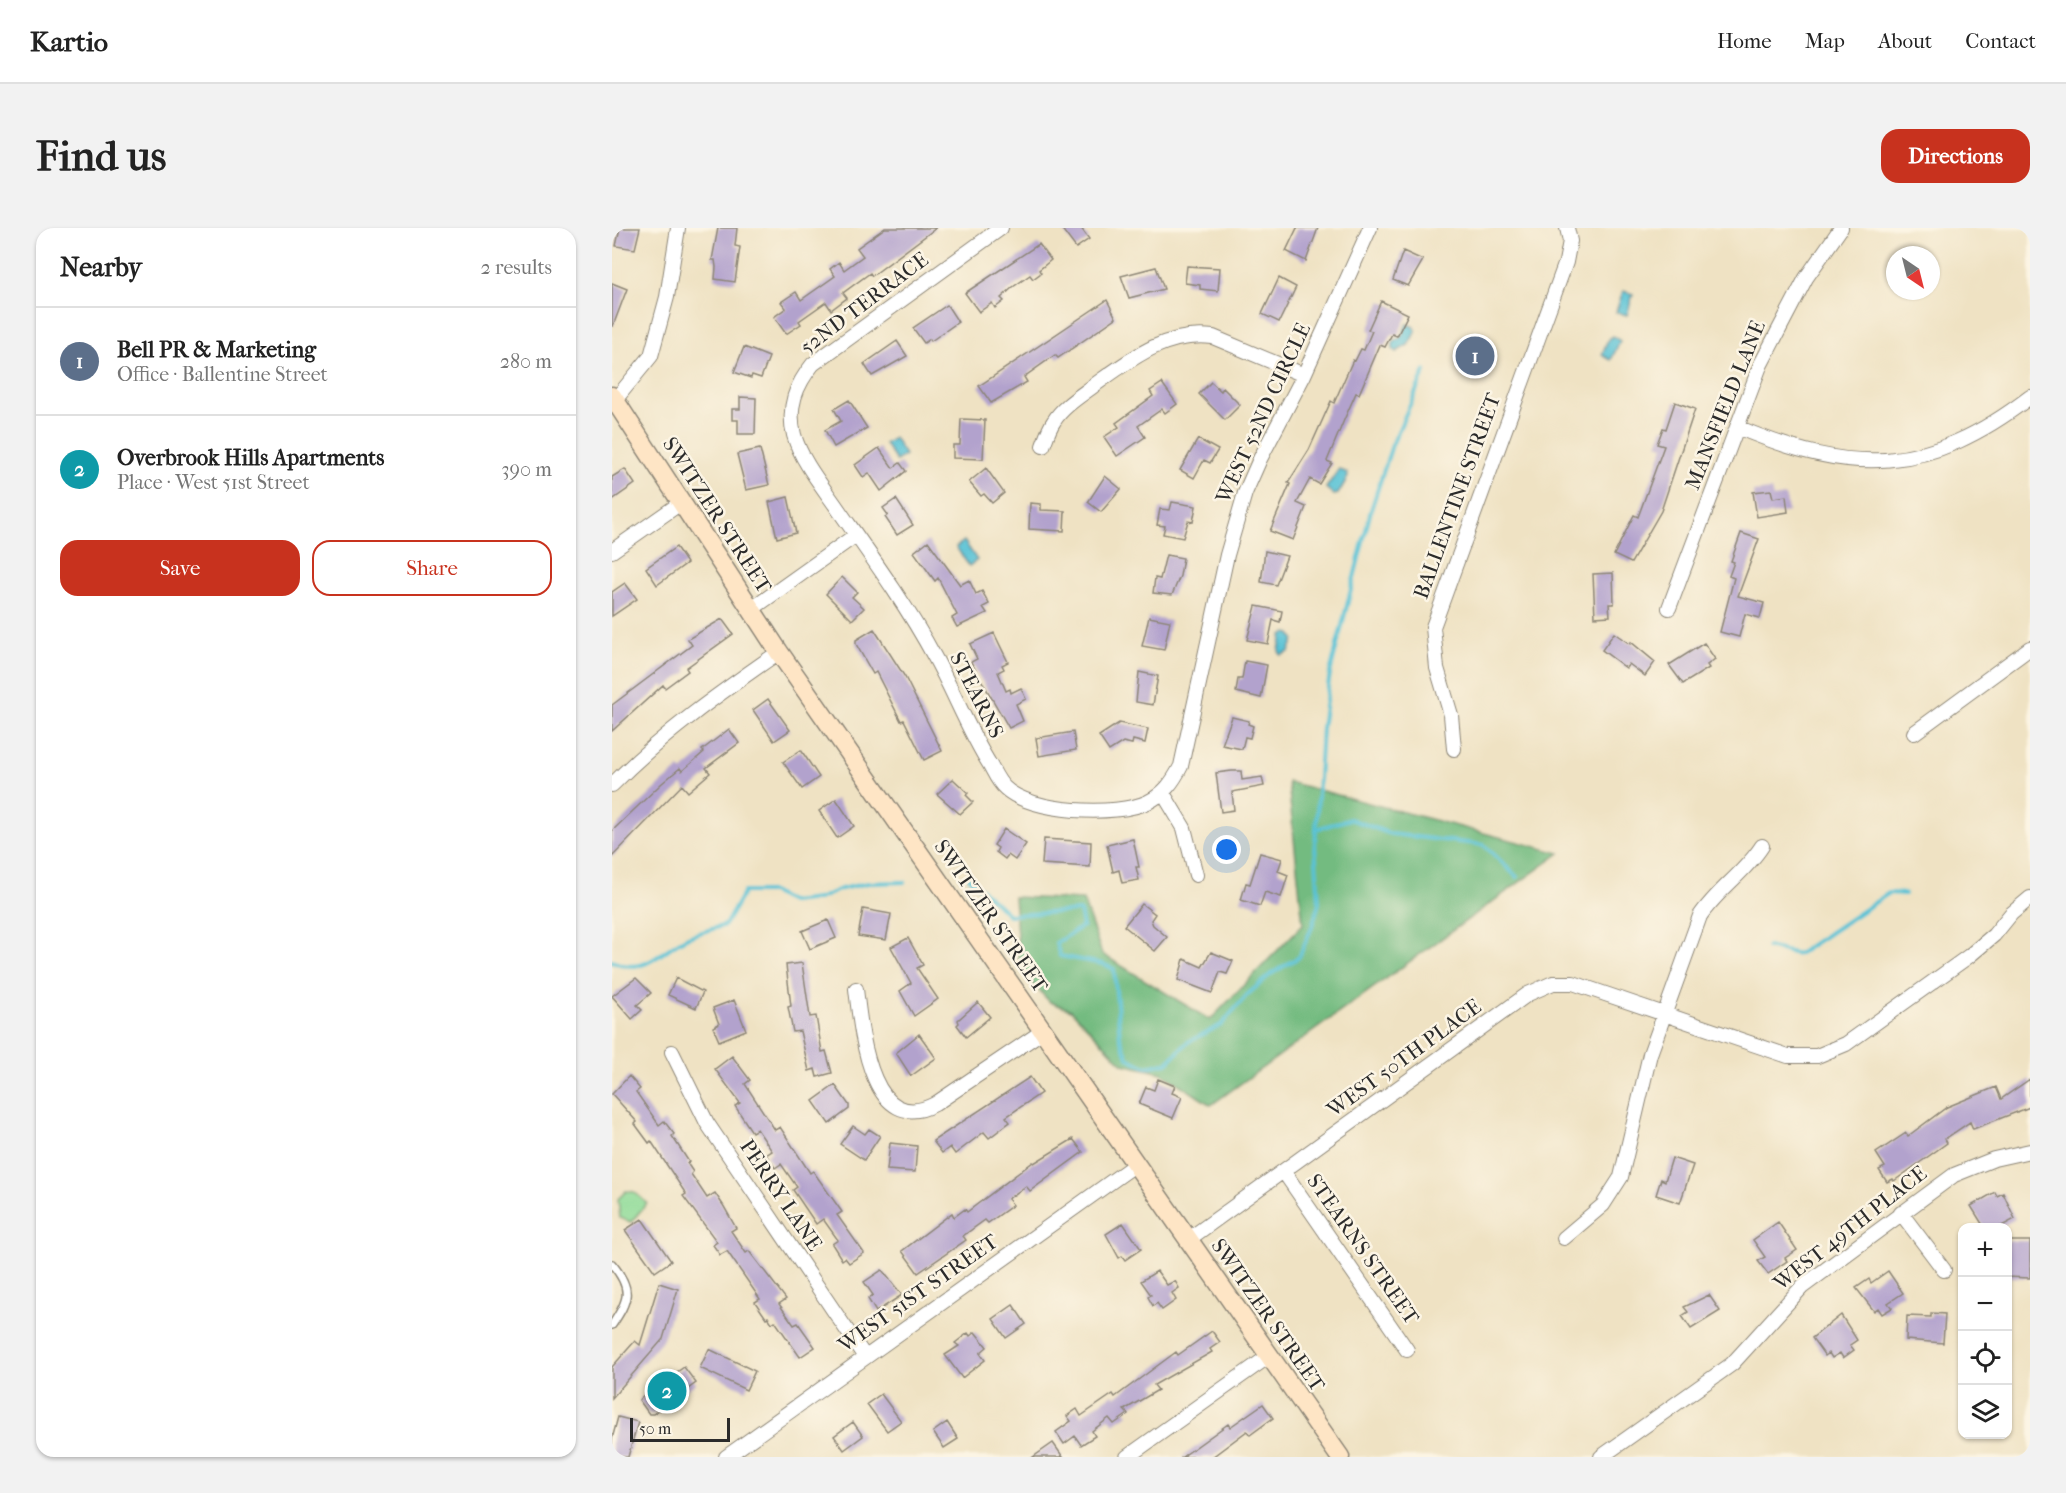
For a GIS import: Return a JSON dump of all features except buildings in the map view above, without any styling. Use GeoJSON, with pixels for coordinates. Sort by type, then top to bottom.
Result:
{"type":"FeatureCollection","features":[{"type":"Feature","properties":{"kind":"street"},"geometry":{"type":"LineString","coordinates":[[614,398],[651,356],[667,297],[678,228]]}},
{"type":"Feature","properties":{"kind":"street","name":"52ND TERRACE"},"geometry":{"type":"LineString","coordinates":[[793,400],[800,380],[813,364],[1001,228]]}},
{"type":"Feature","properties":{"kind":"street","name":"WEST 52ND CIRCLE"},"geometry":{"type":"LineString","coordinates":[[1163,793],[1182,766],[1235,524],[1252,475],[1304,375],[1370,228]]}},
{"type":"Feature","properties":{"kind":"street","name":"BALLENTINE STREET"},"geometry":{"type":"LineString","coordinates":[[1454,749],[1451,715],[1437,668],[1433,627],[1566,262],[1570,241],[1567,228]]}},
{"type":"Feature","properties":{"kind":"street","name":"MANSFIELD LANE"},"geometry":{"type":"LineString","coordinates":[[1669,608],[1760,366],[1806,278],[1841,228]]}},
{"type":"Feature","properties":{"kind":"street"},"geometry":{"type":"LineString","coordinates":[[1043,446],[1054,421],[1073,401],[1133,357],[1178,338],[1198,335],[1212,337],[1304,375]]}},
{"type":"Feature","properties":{"kind":"street"},"geometry":{"type":"LineString","coordinates":[[1737,427],[1819,456],[1888,461],[1911,458],[1944,448],[1980,431],[2030,397]]}},
{"type":"Feature","properties":{"kind":"street","name":"SWITZER STREET"},"geometry":{"type":"LineString","coordinates":[[614,398],[779,652],[1340,1457]]}},
{"type":"Feature","properties":{"kind":"street","name":"STEARNS"},"geometry":{"type":"LineString","coordinates":[[793,400],[791,421],[801,453],[902,601],[935,657],[963,716],[1004,788],[1027,802],[1106,810],[1134,807],[1163,793]]}},
{"type":"Feature","properties":{"kind":"street"},"geometry":{"type":"LineString","coordinates":[[612,551],[682,502]]}},
{"type":"Feature","properties":{"kind":"street"},"geometry":{"type":"LineString","coordinates":[[752,609],[856,535]]}},
{"type":"Feature","properties":{"kind":"street"},"geometry":{"type":"LineString","coordinates":[[1914,733],[2030,648]]}},
{"type":"Feature","properties":{"kind":"street"},"geometry":{"type":"LineString","coordinates":[[612,785],[643,753],[684,719],[779,652]]}},
{"type":"Feature","properties":{"kind":"street"},"geometry":{"type":"LineString","coordinates":[[1163,793],[1184,828],[1196,875]]}},
{"type":"Feature","properties":{"kind":"street"},"geometry":{"type":"LineString","coordinates":[[1564,1238],[1597,1211],[1608,1199],[1621,1178],[1636,1102],[1664,1013],[1700,916],[1712,898],[1752,862],[1762,846]]}},
{"type":"Feature","properties":{"kind":"street","name":"WEST 50TH PLACE"},"geometry":{"type":"LineString","coordinates":[[1189,1239],[1528,994],[1553,983],[1573,983],[1788,1056],[1817,1056],[1846,1044],[1969,956],[1994,935],[2030,898]]}},
{"type":"Feature","properties":{"kind":"street"},"geometry":{"type":"LineString","coordinates":[[856,989],[863,1045],[874,1076],[891,1102],[901,1111],[915,1113],[934,1104],[1043,1031]]}},
{"type":"Feature","properties":{"kind":"street","name":"PERRY LANE"},"geometry":{"type":"LineString","coordinates":[[672,1052],[706,1123],[865,1357]]}},
{"type":"Feature","properties":{"kind":"street","name":"WEST 49TH PLACE"},"geometry":{"type":"LineString","coordinates":[[1601,1457],[1732,1364],[1802,1287],[1901,1213],[1969,1167],[2030,1151]]}},
{"type":"Feature","properties":{"kind":"street","name":"WEST 51ST STREET"},"geometry":{"type":"LineString","coordinates":[[726,1457],[1136,1164]]}},
{"type":"Feature","properties":{"kind":"street","name":"STEARNS STREET"},"geometry":{"type":"LineString","coordinates":[[1284,1172],[1407,1350]]}},
{"type":"Feature","properties":{"kind":"street"},"geometry":{"type":"LineString","coordinates":[[1901,1213],[1944,1270]]}},
{"type":"Feature","properties":{"kind":"street"},"geometry":{"type":"LineString","coordinates":[[1127,1457],[1269,1356]]}},
{"type":"Feature","properties":{"kind":"lane"},"geometry":{"type":"LineString","coordinates":[[612,1264],[625,1279],[626,1289],[625,1306],[612,1325]]}},
{"type":"Feature","properties":{"kind":"green space"},"geometry":{"type":"Polygon","coordinates":[[[1288,782],[1560,853],[1211,1105],[1162,1073],[1123,1064],[1071,1010],[1050,1002],[1033,984],[1019,960],[1014,897],[1083,900],[1102,954],[1210,1020],[1303,924],[1288,782]]]}},
{"type":"Feature","properties":{"kind":"green space"},"geometry":{"type":"Polygon","coordinates":[[[626,1191],[634,1192],[647,1203],[631,1222],[620,1218],[618,1199],[626,1191]]]}},
{"type":"Feature","properties":{"kind":"water"},"geometry":{"type":"Polygon","coordinates":[[[1623,291],[1633,294],[1627,315],[1616,312],[1623,291]]]}},
{"type":"Feature","properties":{"kind":"water"},"geometry":{"type":"Polygon","coordinates":[[[1407,324],[1414,327],[1416,331],[1408,345],[1396,352],[1393,349],[1393,343],[1401,337],[1407,324]]]}},
{"type":"Feature","properties":{"kind":"water"},"geometry":{"type":"Polygon","coordinates":[[[1613,336],[1620,341],[1611,360],[1602,355],[1609,338],[1613,336]]]}},
{"type":"Feature","properties":{"kind":"water"},"geometry":{"type":"Polygon","coordinates":[[[894,438],[905,455],[896,461],[885,444],[894,438]]]}},
{"type":"Feature","properties":{"kind":"water"},"geometry":{"type":"Polygon","coordinates":[[[1339,469],[1347,473],[1348,477],[1338,494],[1334,495],[1326,488],[1339,469]]]}},
{"type":"Feature","properties":{"kind":"water"},"geometry":{"type":"Polygon","coordinates":[[[964,541],[977,560],[969,566],[956,547],[964,541]]]}},
{"type":"Feature","properties":{"kind":"water"},"geometry":{"type":"Polygon","coordinates":[[[1291,634],[1294,639],[1289,652],[1281,655],[1279,651],[1282,635],[1291,634]]]}},
{"type":"Feature","properties":{"kind":"waterway"},"geometry":{"type":"LineString","coordinates":[[969,878],[1009,915],[1080,911],[1083,926],[1056,943],[1060,956],[1103,964],[1114,969],[1120,1037],[1128,1058],[1146,1067],[1167,1063],[1188,1042],[1221,1025],[1247,995],[1271,974],[1299,957],[1319,903],[1315,846],[1322,728],[1330,673],[1371,510],[1392,445],[1425,371]]}},
{"type":"Feature","properties":{"kind":"waterway"},"geometry":{"type":"LineString","coordinates":[[1316,829],[1350,819],[1391,834],[1484,845],[1517,877]]}},
{"type":"Feature","properties":{"kind":"waterway"},"geometry":{"type":"LineString","coordinates":[[612,961],[624,965],[644,964],[688,937],[725,925],[744,892],[771,892],[791,902],[818,899],[841,889],[868,883],[904,882]]}},
{"type":"Feature","properties":{"kind":"waterway"},"geometry":{"type":"LineString","coordinates":[[1767,947],[1798,954],[1889,893],[1905,894]]}},
{"type":"Feature","properties":{"kind":"place","name":"Bell PR & Marketing"},"geometry":{"type":"Point","coordinates":[1475,356]}},
{"type":"Feature","properties":{"kind":"place","name":"Overbrook Hills Apartments"},"geometry":{"type":"Point","coordinates":[667,1391]}}]}
